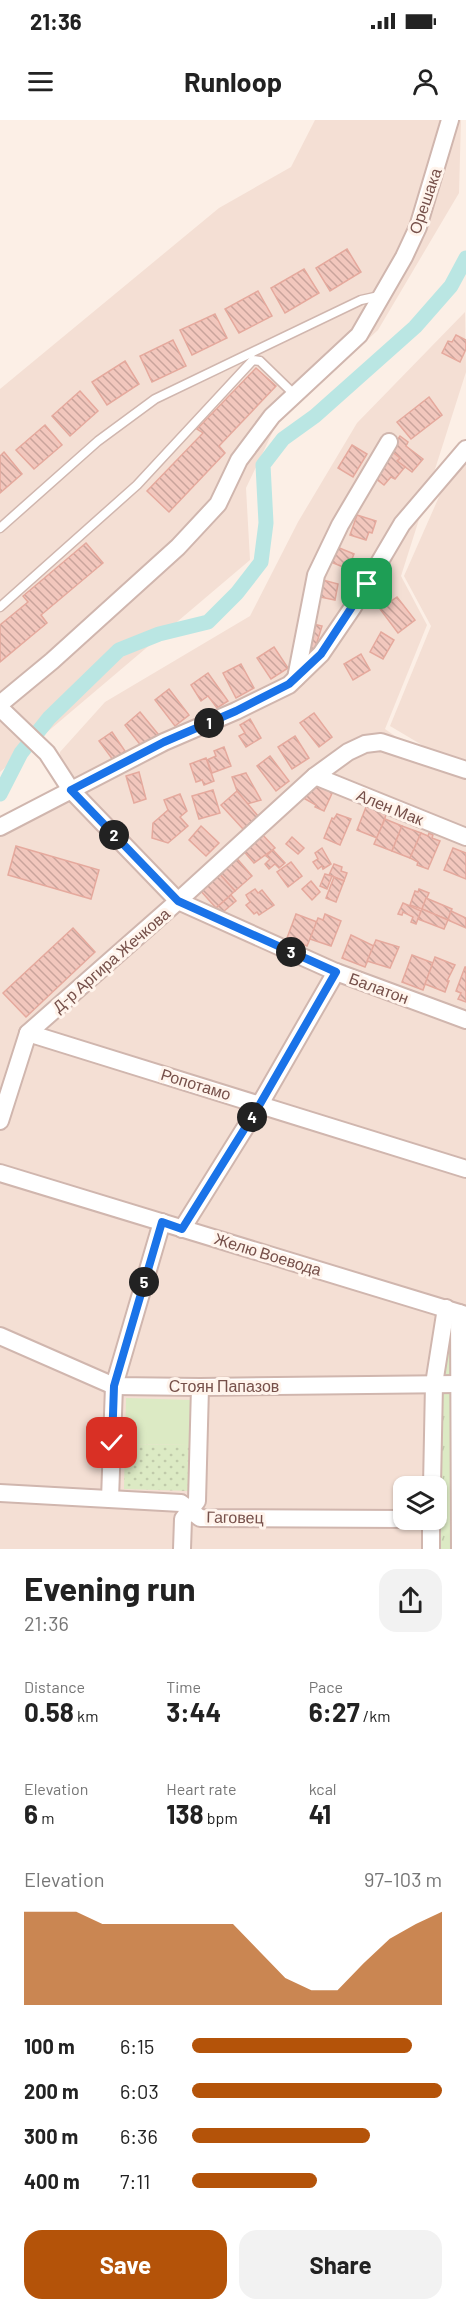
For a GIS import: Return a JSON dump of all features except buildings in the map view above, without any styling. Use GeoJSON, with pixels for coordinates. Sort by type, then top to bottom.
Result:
{"type":"FeatureCollection","features":[{"type":"Feature","properties":{"kind":"street","name":"Орешака"},"geometry":{"type":"LineString","coordinates":[[4,711],[52,661],[178,547],[218,504],[240,460],[272,416],[359,335],[383,295],[417,227],[450,120]]}},
{"type":"Feature","properties":{"kind":"street"},"geometry":{"type":"LineString","coordinates":[[296,678],[316,574],[340,525],[390,442]]}},
{"type":"Feature","properties":{"kind":"street"},"geometry":{"type":"LineString","coordinates":[[0,827],[164,742],[236,711],[289,684],[321,654],[353,607],[402,525],[461,454]]}},
{"type":"Feature","properties":{"kind":"street","name":"Балатон"},"geometry":{"type":"LineString","coordinates":[[4,711],[47,753],[71,790],[178,901],[336,972],[466,1020]]}},
{"type":"Feature","properties":{"kind":"street","name":"Д-р Аргира Жечкова"},"geometry":{"type":"LineString","coordinates":[[28,1033],[315,776],[348,752],[365,744],[381,742],[466,770]]}},
{"type":"Feature","properties":{"kind":"street","name":"Ален Мак"},"geometry":{"type":"LineString","coordinates":[[315,776],[466,837]]}},
{"type":"Feature","properties":{"kind":"street"},"geometry":{"type":"LineString","coordinates":[[182,1229],[260,1104],[336,972]]}},
{"type":"Feature","properties":{"kind":"street"},"geometry":{"type":"LineString","coordinates":[[0,1121],[28,1033]]}},
{"type":"Feature","properties":{"kind":"street","name":"Ропотамо"},"geometry":{"type":"LineString","coordinates":[[28,1033],[466,1169]]}},
{"type":"Feature","properties":{"kind":"street","name":"Желю Воевода"},"geometry":{"type":"LineString","coordinates":[[0,1173],[457,1312]]}},
{"type":"Feature","properties":{"kind":"street"},"geometry":{"type":"LineString","coordinates":[[110,1500],[114,1386],[162,1222]]}},
{"type":"Feature","properties":{"kind":"street"},"geometry":{"type":"LineString","coordinates":[[457,1312],[460,1549]]}},
{"type":"Feature","properties":{"kind":"street"},"geometry":{"type":"LineString","coordinates":[[432,1476],[434,1384],[457,1312]]}},
{"type":"Feature","properties":{"kind":"street","name":"Стоян Папазов"},"geometry":{"type":"LineString","coordinates":[[0,1336],[114,1386],[458,1384]]}},
{"type":"Feature","properties":{"kind":"street"},"geometry":{"type":"LineString","coordinates":[[182,1549],[183,1519],[197,1501],[200,1387]]}},
{"type":"Feature","properties":{"kind":"street","name":"Гаговец"},"geometry":{"type":"LineString","coordinates":[[0,1493],[181,1503],[200,1518],[393,1519]]}},
{"type":"Feature","properties":{"kind":"street"},"geometry":{"type":"LineString","coordinates":[[431,1530],[431,1549]]}},
{"type":"Feature","properties":{"kind":"lane"},"geometry":{"type":"LineString","coordinates":[[0,528],[98,441],[155,399],[360,300],[383,295]]}},
{"type":"Feature","properties":{"kind":"lane"},"geometry":{"type":"LineString","coordinates":[[0,607],[137,485],[253,360],[260,361],[295,395]]}},
{"type":"Feature","properties":{"kind":"shaded area"},"geometry":{"type":"Polygon","coordinates":[[[315,120],[461,120],[459,193],[378,330],[276,425],[246,488],[250,560],[0,772],[0,389],[219,208],[291,167],[315,120]]]}},
{"type":"Feature","properties":{"kind":"shaded area"},"geometry":{"type":"Polygon","coordinates":[[[465,312],[466,372],[401,576],[427,625],[385,729],[442,769],[466,769],[466,1549],[0,1549],[0,834],[57,803],[60,752],[105,702],[250,616],[298,522],[357,423],[465,312]]]}},
{"type":"Feature","properties":{"kind":"shaded area"},"geometry":{"type":"Polygon","coordinates":[[[466,442],[466,763],[444,758],[390,726],[431,626],[404,576],[461,447],[466,442]]]}},
{"type":"Feature","properties":{"kind":"green space"},"geometry":{"type":"Polygon","coordinates":[[[446,1308],[458,1384],[460,1549],[431,1549],[434,1530],[447,1530],[447,1476],[438,1476],[446,1308]]]}},
{"type":"Feature","properties":{"kind":"green space"},"geometry":{"type":"Polygon","coordinates":[[[126,1398],[192,1400],[190,1445],[125,1444],[126,1398]]]}},
{"type":"Feature","properties":{"kind":"green space"},"geometry":{"type":"Polygon","coordinates":[[[125,1444],[190,1445],[190,1491],[124,1489],[125,1444]]]}},
{"type":"Feature","properties":{"kind":"waterway"},"geometry":{"type":"LineString","coordinates":[[0,794],[21,753],[49,718],[119,650],[159,634],[208,622],[237,593],[261,562],[266,523],[263,465],[283,439],[315,416],[415,327],[451,286],[466,258]]}},
{"type":"Feature","properties":{"kind":"route"},"geometry":{"type":"LineString","coordinates":[[112,1443],[114,1386],[162,1222],[182,1229],[260,1104],[336,972],[178,901],[71,790],[108,773],[164,742],[236,711],[289,684],[321,654],[367,584]]}}]}
